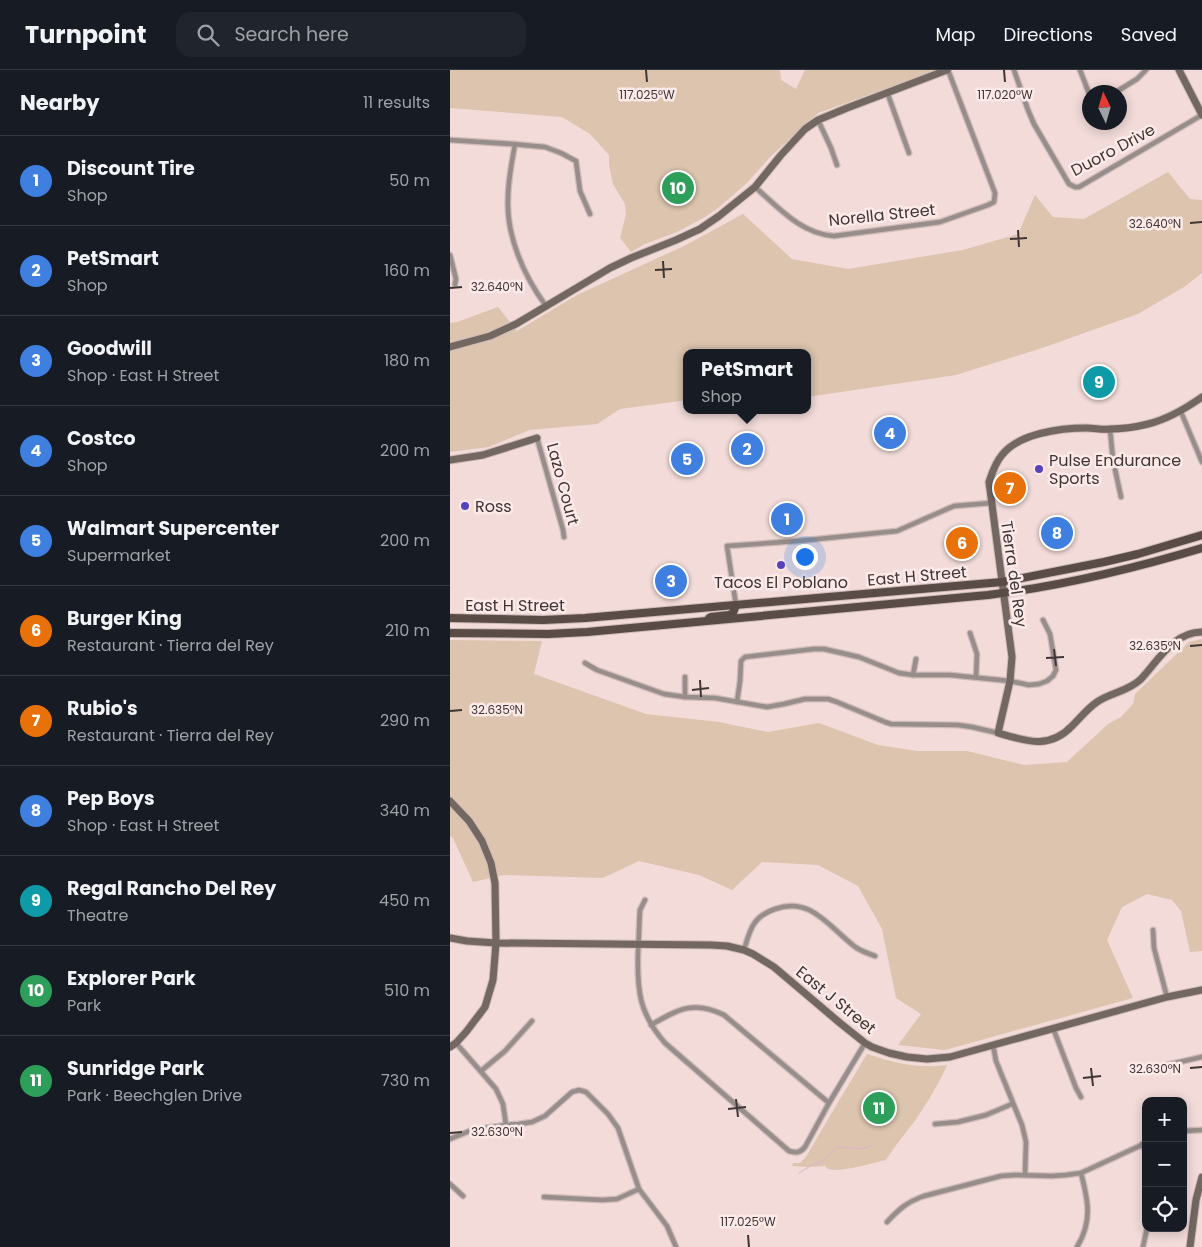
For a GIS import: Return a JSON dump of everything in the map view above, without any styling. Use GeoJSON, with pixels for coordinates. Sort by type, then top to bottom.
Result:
{"type":"FeatureCollection","features":[{"type":"Feature","properties":{"kind":"main road","name":"East H Street"},"geometry":{"type":"LineString","coordinates":[[450,618],[551,620],[585,618],[1002,582],[1104,562],[1202,535]]}},
{"type":"Feature","properties":{"kind":"main road","name":"East H Street"},"geometry":{"type":"LineString","coordinates":[[450,633],[548,634],[587,632],[1004,593],[1044,587],[1113,572],[1202,548]]}},
{"type":"Feature","properties":{"kind":"main road"},"geometry":{"type":"LineString","coordinates":[[709,622],[711,617],[730,615],[733,613],[736,605]]}},
{"type":"Feature","properties":{"kind":"street"},"geometry":{"type":"LineString","coordinates":[[450,347],[490,336],[516,324],[610,268],[700,229],[755,186],[805,129],[818,120],[947,70]]}},
{"type":"Feature","properties":{"kind":"street","name":"Norella Street"},"geometry":{"type":"LineString","coordinates":[[755,186],[800,225],[818,233],[834,236],[940,222],[994,202],[995,193],[947,70]]}},
{"type":"Feature","properties":{"kind":"street","name":"Duoro Drive"},"geometry":{"type":"LineString","coordinates":[[1014,70],[1034,124],[1069,184],[1075,187],[1202,115]]}},
{"type":"Feature","properties":{"kind":"street"},"geometry":{"type":"LineString","coordinates":[[1080,70],[1086,85]]}},
{"type":"Feature","properties":{"kind":"street"},"geometry":{"type":"LineString","coordinates":[[1127,85],[1146,70]]}},
{"type":"Feature","properties":{"kind":"street"},"geometry":{"type":"LineString","coordinates":[[1179,70],[1202,115]]}},
{"type":"Feature","properties":{"kind":"street"},"geometry":{"type":"LineString","coordinates":[[887,92],[909,153]]}},
{"type":"Feature","properties":{"kind":"street"},"geometry":{"type":"LineString","coordinates":[[818,120],[837,165]]}},
{"type":"Feature","properties":{"kind":"street"},"geometry":{"type":"LineString","coordinates":[[450,140],[545,147],[561,153],[576,161],[580,191],[590,214]]}},
{"type":"Feature","properties":{"kind":"street"},"geometry":{"type":"LineString","coordinates":[[514,144],[508,197],[511,230],[517,253],[536,292],[546,306]]}},
{"type":"Feature","properties":{"kind":"street"},"geometry":{"type":"LineString","coordinates":[[450,255],[456,279],[455,284]]}},
{"type":"Feature","properties":{"kind":"street","name":"Tierra del Rey"},"geometry":{"type":"LineString","coordinates":[[998,734],[1010,682],[1012,657],[989,482],[995,465],[1009,448],[1020,441],[1042,433],[1087,428],[1110,429],[1148,424],[1181,412],[1202,397]]}},
{"type":"Feature","properties":{"kind":"street"},"geometry":{"type":"LineString","coordinates":[[1181,412],[1202,462]]}},
{"type":"Feature","properties":{"kind":"street"},"geometry":{"type":"LineString","coordinates":[[1110,429],[1113,460],[1121,497]]}},
{"type":"Feature","properties":{"kind":"street"},"geometry":{"type":"LineString","coordinates":[[450,460],[483,455],[537,438]]}},
{"type":"Feature","properties":{"kind":"street","name":"Lazo Court"},"geometry":{"type":"LineString","coordinates":[[537,438],[564,537]]}},
{"type":"Feature","properties":{"kind":"street"},"geometry":{"type":"LineString","coordinates":[[736,605],[727,546],[896,531],[954,506],[991,502]]}},
{"type":"Feature","properties":{"kind":"street"},"geometry":{"type":"LineString","coordinates":[[737,702],[741,661],[745,657],[811,649],[824,649],[859,657],[899,672],[913,675],[976,677],[1023,684],[1039,684],[1050,679],[1056,670],[1050,634],[1042,620]]}},
{"type":"Feature","properties":{"kind":"street"},"geometry":{"type":"LineString","coordinates":[[584,663],[597,670],[660,692],[685,697],[715,698],[767,707],[805,699],[828,699],[891,724],[958,725],[1037,742],[1048,741],[1067,732],[1095,703],[1139,681],[1172,643],[1185,636],[1202,632]]}},
{"type":"Feature","properties":{"kind":"street"},"geometry":{"type":"LineString","coordinates":[[970,633],[977,654],[976,677]]}},
{"type":"Feature","properties":{"kind":"street"},"geometry":{"type":"LineString","coordinates":[[913,675],[916,659]]}},
{"type":"Feature","properties":{"kind":"street"},"geometry":{"type":"LineString","coordinates":[[685,677],[685,697]]}},
{"type":"Feature","properties":{"kind":"street"},"geometry":{"type":"LineString","coordinates":[[450,801],[474,827],[491,863],[495,883],[496,943],[493,980],[485,1007],[453,1045],[481,1071],[496,1089],[503,1104],[506,1125]]}},
{"type":"Feature","properties":{"kind":"street"},"geometry":{"type":"LineString","coordinates":[[644,900],[640,910],[639,993],[651,1025],[664,1042],[789,1151],[798,1152],[802,1151],[805,1147],[865,1043]]}},
{"type":"Feature","properties":{"kind":"street"},"geometry":{"type":"LineString","coordinates":[[744,950],[749,931],[761,917],[776,908],[792,906],[803,907],[815,912],[854,946],[875,956]]}},
{"type":"Feature","properties":{"kind":"street"},"geometry":{"type":"LineString","coordinates":[[1153,930],[1154,948],[1167,996]]}},
{"type":"Feature","properties":{"kind":"street","name":"East J Street"},"geometry":{"type":"LineString","coordinates":[[450,938],[467,942],[496,943],[711,945],[744,950],[774,967],[865,1043],[898,1056],[927,1059],[950,1057],[1167,996],[1202,990]]}},
{"type":"Feature","properties":{"kind":"street"},"geometry":{"type":"LineString","coordinates":[[651,1025],[673,1012],[683,1009],[700,1008],[719,1012],[830,1103]]}},
{"type":"Feature","properties":{"kind":"street"},"geometry":{"type":"LineString","coordinates":[[481,1071],[505,1051],[532,1020]]}},
{"type":"Feature","properties":{"kind":"street"},"geometry":{"type":"LineString","coordinates":[[1053,1028],[1081,1097]]}},
{"type":"Feature","properties":{"kind":"street"},"geometry":{"type":"LineString","coordinates":[[993,1046],[996,1061],[1022,1125],[1026,1140],[1025,1175]]}},
{"type":"Feature","properties":{"kind":"street"},"geometry":{"type":"LineString","coordinates":[[1140,1071],[1202,1057]]}},
{"type":"Feature","properties":{"kind":"street"},"geometry":{"type":"LineString","coordinates":[[450,1139],[472,1130],[520,1124],[539,1119],[572,1092],[579,1090],[586,1092],[602,1106],[618,1128],[639,1189],[667,1226],[676,1247]]}},
{"type":"Feature","properties":{"kind":"street"},"geometry":{"type":"LineString","coordinates":[[935,1124],[958,1122],[986,1115],[1012,1104]]}},
{"type":"Feature","properties":{"kind":"street"},"geometry":{"type":"LineString","coordinates":[[1187,1131],[1202,1130]]}},
{"type":"Feature","properties":{"kind":"street"},"geometry":{"type":"LineString","coordinates":[[887,1222],[902,1207],[924,1196],[1002,1176],[1066,1176],[1081,1173],[1142,1144]]}},
{"type":"Feature","properties":{"kind":"street"},"geometry":{"type":"LineString","coordinates":[[1077,1247],[1086,1230],[1088,1215],[1081,1173]]}},
{"type":"Feature","properties":{"kind":"street"},"geometry":{"type":"LineString","coordinates":[[1190,1247],[1196,1200],[1202,1177]]}},
{"type":"Feature","properties":{"kind":"street"},"geometry":{"type":"LineString","coordinates":[[450,1184],[463,1196]]}},
{"type":"Feature","properties":{"kind":"street"},"geometry":{"type":"LineString","coordinates":[[544,1197],[616,1199],[639,1189]]}},
{"type":"Feature","properties":{"kind":"street"},"geometry":{"type":"LineString","coordinates":[[1143,1247],[1146,1232]]}},
{"type":"Feature","properties":{"kind":"shaded area"},"geometry":{"type":"Polygon","coordinates":[[[450,70],[780,70],[781,80],[796,89],[805,70],[937,70],[818,113],[770,157],[747,183],[718,208],[677,232],[645,244],[631,252],[620,238],[626,214],[625,204],[613,184],[609,155],[590,134],[562,117],[450,108],[450,70]]]}},
{"type":"Feature","properties":{"kind":"shaded area"},"geometry":{"type":"Polygon","coordinates":[[[1168,172],[1190,199],[1202,200],[1202,273],[1184,287],[1138,314],[1042,348],[956,375],[811,396],[811,349],[683,349],[683,401],[620,409],[597,424],[529,430],[489,447],[450,452],[450,323],[498,307],[517,331],[577,295],[684,246],[743,214],[792,259],[848,269],[963,250],[1018,234],[1035,195],[1053,217],[1084,219],[1168,172]]]}},
{"type":"Feature","properties":{"kind":"shaded area"},"geometry":{"type":"Polygon","coordinates":[[[1202,639],[1202,951],[1190,952],[1181,911],[1172,900],[1147,894],[1122,907],[1107,940],[1133,998],[945,1050],[898,1045],[921,1014],[896,998],[882,929],[858,886],[818,865],[762,862],[732,890],[699,875],[639,861],[603,878],[504,875],[473,882],[453,838],[450,836],[450,640],[542,641],[534,674],[646,714],[719,722],[768,732],[819,723],[878,745],[917,751],[967,751],[1024,765],[1067,762],[1108,724],[1121,717],[1133,704],[1135,694],[1189,642],[1202,639]]]}},
{"type":"Feature","properties":{"kind":"shaded area"},"geometry":{"type":"Polygon","coordinates":[[[867,1054],[906,1064],[925,1066],[947,1065],[925,1106],[886,1160],[838,1170],[831,1170],[826,1168],[826,1166],[792,1166],[793,1163],[800,1163],[806,1157],[867,1054]]]}},
{"type":"Feature","properties":{"kind":"waterway"},"geometry":{"type":"LineString","coordinates":[[799,1173],[812,1165],[822,1162],[837,1147],[860,1149],[873,1145]]}},
{"type":"Feature","properties":{"kind":"place","name":"Explorer Park"},"geometry":{"type":"Point","coordinates":[678,188]}},
{"type":"Feature","properties":{"kind":"place","name":"Regal Rancho Del Rey"},"geometry":{"type":"Point","coordinates":[1099,382]}},
{"type":"Feature","properties":{"kind":"place","name":"Costco"},"geometry":{"type":"Point","coordinates":[890,433]}},
{"type":"Feature","properties":{"kind":"place","name":"PetSmart"},"geometry":{"type":"Point","coordinates":[747,449]}},
{"type":"Feature","properties":{"kind":"place","name":"Walmart Supercenter"},"geometry":{"type":"Point","coordinates":[687,459]}},
{"type":"Feature","properties":{"kind":"place","name":"Pulse Endurance Sports"},"geometry":{"type":"Point","coordinates":[1039,469]}},
{"type":"Feature","properties":{"kind":"place","name":"Rubio's"},"geometry":{"type":"Point","coordinates":[1010,488]}},
{"type":"Feature","properties":{"kind":"place","name":"Ross"},"geometry":{"type":"Point","coordinates":[465,506]}},
{"type":"Feature","properties":{"kind":"place","name":"Discount Tire"},"geometry":{"type":"Point","coordinates":[787,519]}},
{"type":"Feature","properties":{"kind":"place","name":"Pep Boys"},"geometry":{"type":"Point","coordinates":[1057,533]}},
{"type":"Feature","properties":{"kind":"place","name":"Burger King"},"geometry":{"type":"Point","coordinates":[962,543]}},
{"type":"Feature","properties":{"kind":"place","name":"Tacos El Poblano"},"geometry":{"type":"Point","coordinates":[781,565]}},
{"type":"Feature","properties":{"kind":"place","name":"Goodwill"},"geometry":{"type":"Point","coordinates":[671,581]}},
{"type":"Feature","properties":{"kind":"place","name":"Sunridge Park"},"geometry":{"type":"Point","coordinates":[879,1108]}}]}
